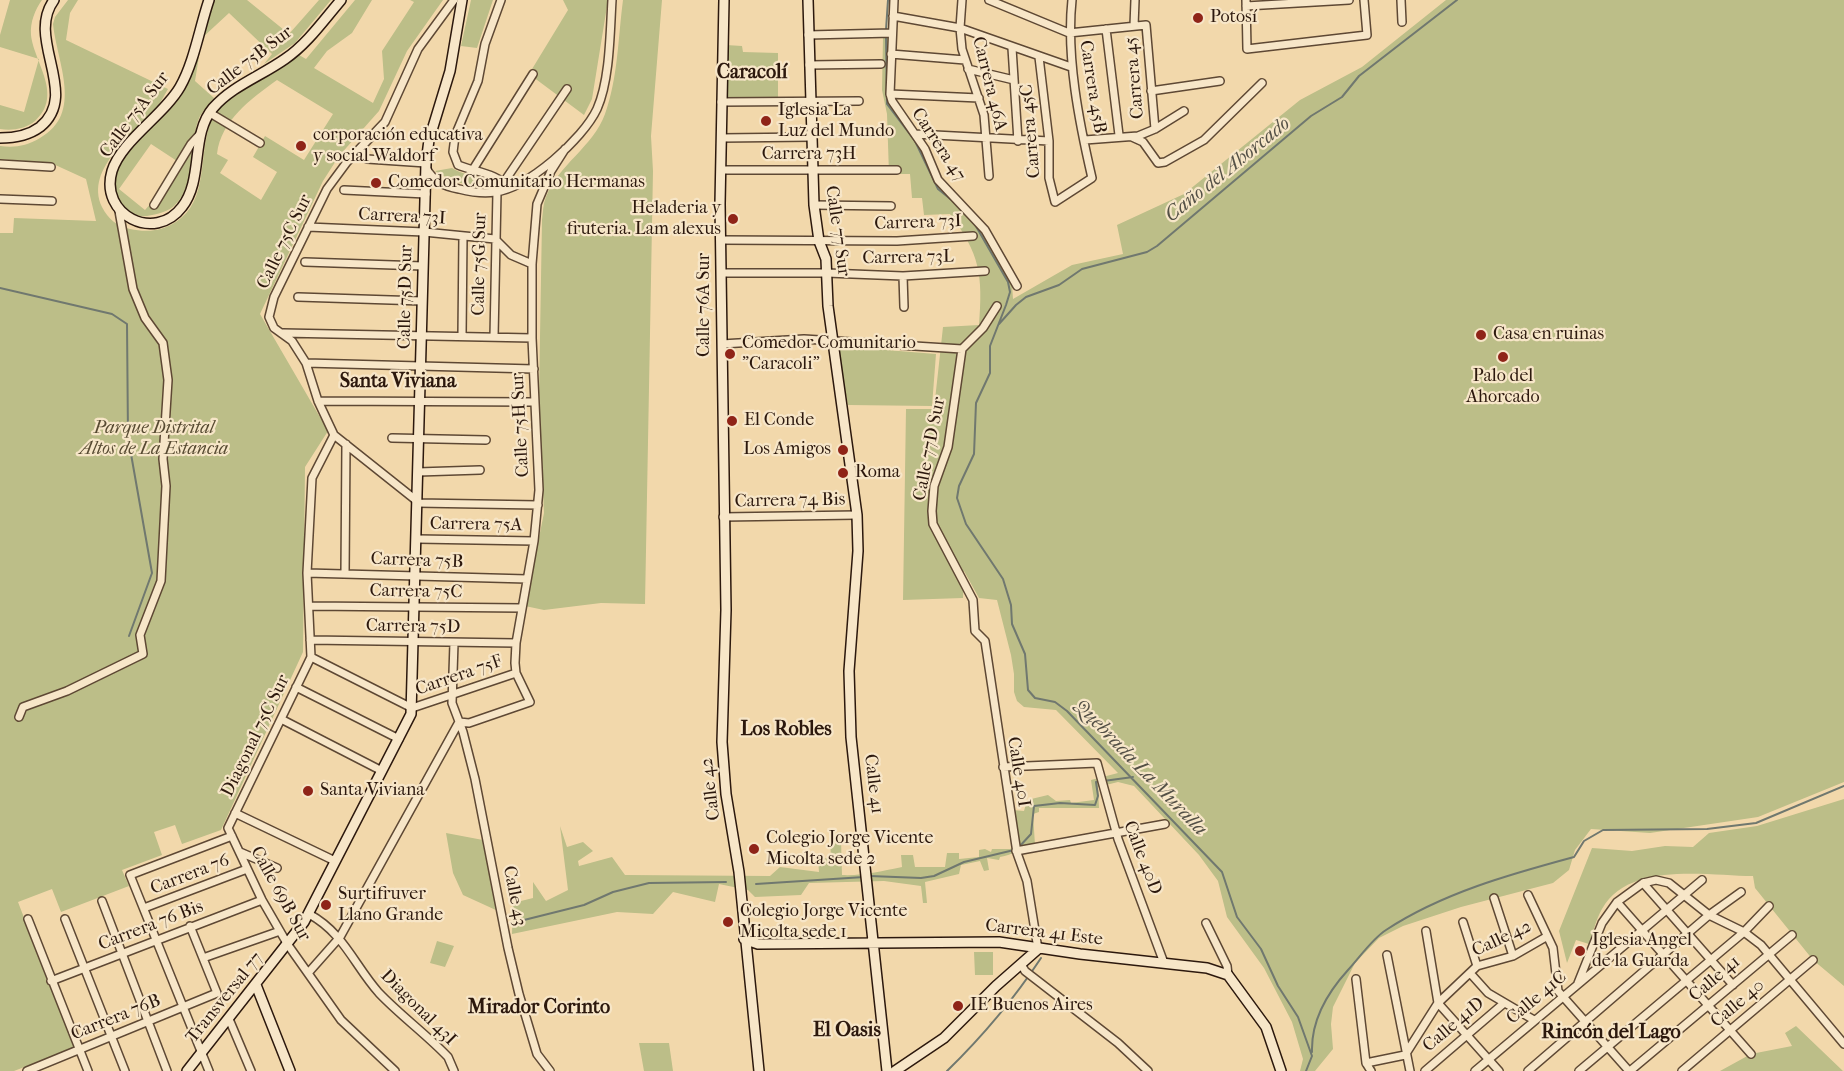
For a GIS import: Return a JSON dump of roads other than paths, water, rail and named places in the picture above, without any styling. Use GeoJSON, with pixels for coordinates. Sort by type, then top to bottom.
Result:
{"type":"FeatureCollection","features":[{"type":"Feature","properties":{"kind":"street"},"geometry":{"type":"LineString","coordinates":[[0,138],[14,138],[33,132],[50,115],[56,93],[44,29],[46,11],[54,0]]}},
{"type":"Feature","properties":{"kind":"street","name":"Calle 75A Sur"},"geometry":{"type":"LineString","coordinates":[[119,211],[111,195],[110,181],[118,160],[180,86],[209,0]]}},
{"type":"Feature","properties":{"kind":"street","name":"Calle 75B Sur"},"geometry":{"type":"LineString","coordinates":[[119,211],[138,223],[166,219],[181,208],[188,198],[202,132],[210,113],[232,91],[296,51],[341,0]]}},
{"type":"Feature","properties":{"kind":"street","name":"Calle 75C Sur"},"geometry":{"type":"LineString","coordinates":[[334,435],[318,401],[306,363],[292,341],[270,322],[270,309],[308,227],[336,176],[385,122],[418,49],[454,0]]}},
{"type":"Feature","properties":{"kind":"street","name":"Calle 75D Sur"},"geometry":{"type":"LineString","coordinates":[[412,708],[426,165],[429,140],[450,71],[462,0]]}},
{"type":"Feature","properties":{"kind":"street"},"geometry":{"type":"LineString","coordinates":[[501,0],[485,44],[478,81],[455,136],[455,162],[506,185],[524,182],[565,149],[581,132],[596,110],[600,99],[612,0]]}},
{"type":"Feature","properties":{"kind":"street","name":"Calle 76A Sur"},"geometry":{"type":"LineString","coordinates":[[724,0],[721,240],[726,610]]}},
{"type":"Feature","properties":{"kind":"street","name":"Calle 77 Sur"},"geometry":{"type":"LineString","coordinates":[[808,0],[814,205],[819,241],[827,273],[832,341],[857,515],[858,551],[853,608]]}},
{"type":"Feature","properties":{"kind":"street"},"geometry":{"type":"LineString","coordinates":[[894,0],[893,16],[888,33],[891,54],[890,94],[979,98]]}},
{"type":"Feature","properties":{"kind":"street","name":"Carrera 46A"},"geometry":{"type":"LineString","coordinates":[[962,0],[960,28],[965,60],[979,98],[988,139],[989,176]]}},
{"type":"Feature","properties":{"kind":"street"},"geometry":{"type":"LineString","coordinates":[[989,0],[1069,33],[1134,26]]}},
{"type":"Feature","properties":{"kind":"street","name":"Carrera 45B"},"geometry":{"type":"LineString","coordinates":[[1055,202],[1092,178],[1071,67],[1069,33],[1072,0]]}},
{"type":"Feature","properties":{"kind":"street","name":"Carrera 45"},"geometry":{"type":"LineString","coordinates":[[1135,0],[1134,26],[1146,25],[1155,129]]}},
{"type":"Feature","properties":{"kind":"street"},"geometry":{"type":"LineString","coordinates":[[1349,0],[1246,3],[1247,49],[1367,35],[1364,0]]}},
{"type":"Feature","properties":{"kind":"street"},"geometry":{"type":"LineString","coordinates":[[1401,0],[1402,22]]}},
{"type":"Feature","properties":{"kind":"street"},"geometry":{"type":"LineString","coordinates":[[893,16],[960,28],[1071,67]]}},
{"type":"Feature","properties":{"kind":"street"},"geometry":{"type":"LineString","coordinates":[[1106,29],[1119,135]]}},
{"type":"Feature","properties":{"kind":"street"},"geometry":{"type":"LineString","coordinates":[[808,35],[888,33]]}},
{"type":"Feature","properties":{"kind":"street"},"geometry":{"type":"LineString","coordinates":[[1012,48],[1018,141]]}},
{"type":"Feature","properties":{"kind":"street"},"geometry":{"type":"LineString","coordinates":[[891,54],[965,60]]}},
{"type":"Feature","properties":{"kind":"street","name":"Carrera 45C"},"geometry":{"type":"LineString","coordinates":[[1039,57],[1049,141],[1049,178],[1055,202]]}},
{"type":"Feature","properties":{"kind":"street"},"geometry":{"type":"LineString","coordinates":[[809,65],[881,64]]}},
{"type":"Feature","properties":{"kind":"street"},"geometry":{"type":"LineString","coordinates":[[968,69],[1014,80]]}},
{"type":"Feature","properties":{"kind":"street"},"geometry":{"type":"LineString","coordinates":[[472,171],[533,74]]}},
{"type":"Feature","properties":{"kind":"street"},"geometry":{"type":"LineString","coordinates":[[1151,91],[1221,81]]}},
{"type":"Feature","properties":{"kind":"street","name":"Carrera 45"},"geometry":{"type":"LineString","coordinates":[[1132,137],[1143,142],[1158,163],[1165,162],[1192,149],[1262,83]]}},
{"type":"Feature","properties":{"kind":"street"},"geometry":{"type":"LineString","coordinates":[[367,159],[426,165],[435,181],[445,186],[478,193],[497,192],[506,185],[567,88]]}},
{"type":"Feature","properties":{"kind":"street","name":"Carrera 47"},"geometry":{"type":"LineString","coordinates":[[890,94],[916,134],[938,180],[985,230],[1017,286]]}},
{"type":"Feature","properties":{"kind":"street"},"geometry":{"type":"LineString","coordinates":[[721,102],[859,101]]}},
{"type":"Feature","properties":{"kind":"street"},"geometry":{"type":"LineString","coordinates":[[1085,140],[1119,135],[1132,137],[1155,129],[1184,111]]}},
{"type":"Feature","properties":{"kind":"street"},"geometry":{"type":"LineString","coordinates":[[210,113],[260,143]]}},
{"type":"Feature","properties":{"kind":"street"},"geometry":{"type":"LineString","coordinates":[[154,205],[190,144],[202,132]]}},
{"type":"Feature","properties":{"kind":"street"},"geometry":{"type":"LineString","coordinates":[[916,134],[1049,141]]}},
{"type":"Feature","properties":{"kind":"street"},"geometry":{"type":"LineString","coordinates":[[721,138],[812,137]]}},
{"type":"Feature","properties":{"kind":"street","name":"Calle 75H Sur"},"geometry":{"type":"LineString","coordinates":[[459,722],[469,723],[530,702],[516,673],[516,643],[534,542],[538,505],[539,449],[534,402],[532,264],[537,204],[551,171],[565,149]]}},
{"type":"Feature","properties":{"kind":"street"},"geometry":{"type":"LineString","coordinates":[[0,164],[51,167]]}},
{"type":"Feature","properties":{"kind":"street","name":"Carrera 73H"},"geometry":{"type":"LineString","coordinates":[[721,170],[897,170]]}},
{"type":"Feature","properties":{"kind":"street"},"geometry":{"type":"LineString","coordinates":[[344,190],[426,194]]}},
{"type":"Feature","properties":{"kind":"street","name":"Calle 75G Sur"},"geometry":{"type":"LineString","coordinates":[[494,337],[497,192]]}},
{"type":"Feature","properties":{"kind":"street"},"geometry":{"type":"LineString","coordinates":[[0,198],[52,201]]}},
{"type":"Feature","properties":{"kind":"street"},"geometry":{"type":"LineString","coordinates":[[814,205],[891,206]]}},
{"type":"Feature","properties":{"kind":"street"},"geometry":{"type":"LineString","coordinates":[[19,717],[23,707],[32,702],[67,691],[143,654],[140,635],[161,581],[166,486],[163,459],[168,380],[163,343],[145,318],[133,289],[119,211]]}},
{"type":"Feature","properties":{"kind":"street","name":"Carrera 73I"},"geometry":{"type":"LineString","coordinates":[[308,227],[424,232],[495,240]]}},
{"type":"Feature","properties":{"kind":"street"},"geometry":{"type":"LineString","coordinates":[[462,336],[463,236]]}},
{"type":"Feature","properties":{"kind":"street","name":"Carrera 73I"},"geometry":{"type":"LineString","coordinates":[[721,240],[925,241],[973,236]]}},
{"type":"Feature","properties":{"kind":"street"},"geometry":{"type":"LineString","coordinates":[[495,240],[511,255],[532,264]]}},
{"type":"Feature","properties":{"kind":"street"},"geometry":{"type":"LineString","coordinates":[[305,262],[423,266]]}},
{"type":"Feature","properties":{"kind":"street","name":"Carrera 73L"},"geometry":{"type":"LineString","coordinates":[[723,273],[903,276],[985,271]]}},
{"type":"Feature","properties":{"kind":"street"},"geometry":{"type":"LineString","coordinates":[[903,276],[904,307]]}},
{"type":"Feature","properties":{"kind":"street"},"geometry":{"type":"LineString","coordinates":[[298,297],[422,301]]}},
{"type":"Feature","properties":{"kind":"street"},"geometry":{"type":"LineString","coordinates":[[722,344],[804,339],[962,349],[983,328],[997,306]]}},
{"type":"Feature","properties":{"kind":"street"},"geometry":{"type":"LineString","coordinates":[[283,333],[532,338]]}},
{"type":"Feature","properties":{"kind":"street","name":"Calle 77D Sur"},"geometry":{"type":"LineString","coordinates":[[962,349],[948,447],[934,486],[933,524],[973,600]]}},
{"type":"Feature","properties":{"kind":"street"},"geometry":{"type":"LineString","coordinates":[[306,363],[422,368],[534,369]]}},
{"type":"Feature","properties":{"kind":"street"},"geometry":{"type":"LineString","coordinates":[[318,401],[534,402]]}},
{"type":"Feature","properties":{"kind":"street"},"geometry":{"type":"LineString","coordinates":[[412,708],[311,657],[307,573],[312,478],[334,435],[417,502],[538,505]]}},
{"type":"Feature","properties":{"kind":"street"},"geometry":{"type":"LineString","coordinates":[[392,438],[486,440]]}},
{"type":"Feature","properties":{"kind":"street"},"geometry":{"type":"LineString","coordinates":[[345,574],[346,444]]}},
{"type":"Feature","properties":{"kind":"street"},"geometry":{"type":"LineString","coordinates":[[418,472],[480,470]]}},
{"type":"Feature","properties":{"kind":"street","name":"Carrera 74 Bis"},"geometry":{"type":"LineString","coordinates":[[723,517],[857,515]]}},
{"type":"Feature","properties":{"kind":"street","name":"Carrera 75A"},"geometry":{"type":"LineString","coordinates":[[418,538],[534,542]]}},
{"type":"Feature","properties":{"kind":"street","name":"Carrera 75B"},"geometry":{"type":"LineString","coordinates":[[307,573],[527,579]]}},
{"type":"Feature","properties":{"kind":"street","name":"Calle 40I"},"geometry":{"type":"LineString","coordinates":[[973,600],[975,631],[985,641],[1016,851],[1028,881],[1038,949]]}},
{"type":"Feature","properties":{"kind":"street","name":"Carrera 75C"},"geometry":{"type":"LineString","coordinates":[[309,606],[415,605],[522,608]]}},
{"type":"Feature","properties":{"kind":"street","name":"Calle 41"},"geometry":{"type":"LineString","coordinates":[[853,608],[849,704],[887,1071]]}},
{"type":"Feature","properties":{"kind":"street","name":"Calle 42"},"geometry":{"type":"LineString","coordinates":[[726,610],[722,741],[726,794],[739,872],[759,1071]]}},
{"type":"Feature","properties":{"kind":"street","name":"Carrera 75D"},"geometry":{"type":"LineString","coordinates":[[310,640],[516,643]]}},
{"type":"Feature","properties":{"kind":"street","name":"Calle 43"},"geometry":{"type":"LineString","coordinates":[[454,643],[451,695],[476,784],[508,948],[537,1054],[550,1071]]}},
{"type":"Feature","properties":{"kind":"street","name":"Diagonal 75C Sur"},"geometry":{"type":"LineString","coordinates":[[228,828],[311,657]]}},
{"type":"Feature","properties":{"kind":"street","name":"Carrera 75F"},"geometry":{"type":"LineString","coordinates":[[412,708],[516,673]]}},
{"type":"Feature","properties":{"kind":"street"},"geometry":{"type":"LineString","coordinates":[[296,687],[399,739]]}},
{"type":"Feature","properties":{"kind":"street","name":"Transversal 77"},"geometry":{"type":"LineString","coordinates":[[188,1071],[288,945],[309,914],[399,739],[412,708]]}},
{"type":"Feature","properties":{"kind":"street"},"geometry":{"type":"LineString","coordinates":[[281,719],[382,771]]}},
{"type":"Feature","properties":{"kind":"street"},"geometry":{"type":"LineString","coordinates":[[309,972],[340,936],[459,722]]}},
{"type":"Feature","properties":{"kind":"street","name":"Calle 40D"},"geometry":{"type":"LineString","coordinates":[[1003,767],[1097,763],[1101,786],[1116,832],[1164,963]]}},
{"type":"Feature","properties":{"kind":"street"},"geometry":{"type":"LineString","coordinates":[[235,813],[335,861]]}},
{"type":"Feature","properties":{"kind":"street"},"geometry":{"type":"LineString","coordinates":[[1016,851],[1165,824]]}},
{"type":"Feature","properties":{"kind":"street","name":"Calle 69B Sur"},"geometry":{"type":"LineString","coordinates":[[228,828],[262,900],[288,945],[341,1020],[395,1071]]}},
{"type":"Feature","properties":{"kind":"street"},"geometry":{"type":"LineString","coordinates":[[208,1071],[130,875],[232,836]]}},
{"type":"Feature","properties":{"kind":"street"},"geometry":{"type":"LineString","coordinates":[[240,852],[277,868]]}},
{"type":"Feature","properties":{"kind":"street","name":"Carrera 76"},"geometry":{"type":"LineString","coordinates":[[144,909],[247,869]]}},
{"type":"Feature","properties":{"kind":"street"},"geometry":{"type":"LineString","coordinates":[[1578,983],[1602,923],[1617,902],[1642,883],[1656,880],[1669,883],[1686,894],[1709,915],[1744,932],[1770,954],[1844,1044]]}},
{"type":"Feature","properties":{"kind":"street","name":"Calle 41C"},"geometry":{"type":"LineString","coordinates":[[1475,1071],[1702,880]]}},
{"type":"Feature","properties":{"kind":"street"},"geometry":{"type":"LineString","coordinates":[[1642,883],[1689,932],[1733,985]]}},
{"type":"Feature","properties":{"kind":"street"},"geometry":{"type":"LineString","coordinates":[[1528,1071],[1709,915],[1741,891]]}},
{"type":"Feature","properties":{"kind":"street"},"geometry":{"type":"LineString","coordinates":[[1528,895],[1552,948],[1556,983],[1562,997],[1630,1071]]}},
{"type":"Feature","properties":{"kind":"street"},"geometry":{"type":"LineString","coordinates":[[1494,898],[1513,956]]}},
{"type":"Feature","properties":{"kind":"street","name":"Carrera 76 Bis"},"geometry":{"type":"LineString","coordinates":[[51,981],[262,900]]}},
{"type":"Feature","properties":{"kind":"street"},"geometry":{"type":"LineString","coordinates":[[102,901],[168,1071]]}},
{"type":"Feature","properties":{"kind":"street"},"geometry":{"type":"LineString","coordinates":[[1617,902],[1751,1054]]}},
{"type":"Feature","properties":{"kind":"street"},"geometry":{"type":"LineString","coordinates":[[1579,1071],[1744,932],[1769,906]]}},
{"type":"Feature","properties":{"kind":"street"},"geometry":{"type":"LineString","coordinates":[[309,914],[340,936]]}},
{"type":"Feature","properties":{"kind":"street"},"geometry":{"type":"LineString","coordinates":[[28,919],[87,1071]]}},
{"type":"Feature","properties":{"kind":"street"},"geometry":{"type":"LineString","coordinates":[[65,919],[125,1071]]}},
{"type":"Feature","properties":{"kind":"street"},"geometry":{"type":"LineString","coordinates":[[1463,922],[1477,966]]}},
{"type":"Feature","properties":{"kind":"street"},"geometry":{"type":"LineString","coordinates":[[1206,923],[1227,966],[1228,975],[1266,1027],[1281,1071]]}},
{"type":"Feature","properties":{"kind":"street"},"geometry":{"type":"LineString","coordinates":[[190,926],[203,958],[280,931]]}},
{"type":"Feature","properties":{"kind":"street"},"geometry":{"type":"LineString","coordinates":[[1426,931],[1438,1003],[1499,1071]]}},
{"type":"Feature","properties":{"kind":"street","name":"Calle 41"},"geometry":{"type":"LineString","coordinates":[[1630,1071],[1792,935]]}},
{"type":"Feature","properties":{"kind":"street","name":"Diagonal 43I"},"geometry":{"type":"LineString","coordinates":[[340,936],[358,967],[377,991],[447,1057],[454,1071]]}},
{"type":"Feature","properties":{"kind":"street","name":"Calle 42"},"geometry":{"type":"LineString","coordinates":[[1405,1055],[1438,1003],[1477,966],[1513,956],[1546,937]]}},
{"type":"Feature","properties":{"kind":"street","name":"Carrera 41 Este"},"geometry":{"type":"LineString","coordinates":[[744,939],[758,944],[963,940],[999,942],[1038,949],[1207,968],[1228,975]]}},
{"type":"Feature","properties":{"kind":"street"},"geometry":{"type":"LineString","coordinates":[[895,1071],[944,1038],[1023,967],[1038,949]]}},
{"type":"Feature","properties":{"kind":"street"},"geometry":{"type":"LineString","coordinates":[[1387,955],[1410,1071]]}},
{"type":"Feature","properties":{"kind":"street","name":"Carrera 76B"},"geometry":{"type":"LineString","coordinates":[[27,1071],[217,993],[203,958]]}},
{"type":"Feature","properties":{"kind":"street","name":"Calle 40"},"geometry":{"type":"LineString","coordinates":[[1682,1071],[1813,960]]}},
{"type":"Feature","properties":{"kind":"street"},"geometry":{"type":"LineString","coordinates":[[1023,967],[1118,1043],[1148,1071]]}},
{"type":"Feature","properties":{"kind":"street"},"geometry":{"type":"LineString","coordinates":[[1470,973],[1488,993],[1503,1004],[1534,1020]]}},
{"type":"Feature","properties":{"kind":"street"},"geometry":{"type":"LineString","coordinates":[[1356,979],[1366,1063],[1371,1071]]}},
{"type":"Feature","properties":{"kind":"street"},"geometry":{"type":"LineString","coordinates":[[256,985],[290,1071]]}},
{"type":"Feature","properties":{"kind":"street","name":"Calle 41D"},"geometry":{"type":"LineString","coordinates":[[1425,1071],[1503,1004]]}},
{"type":"Feature","properties":{"kind":"street"},"geometry":{"type":"LineString","coordinates":[[229,1019],[251,1071]]}},
{"type":"Feature","properties":{"kind":"street"},"geometry":{"type":"LineString","coordinates":[[1366,1063],[1405,1055]]}},
{"type":"Feature","properties":{"kind":"waterway","name":"Quebrada La Muralla"},"geometry":{"type":"LineString","coordinates":[[886,30],[888,0]]}},
{"type":"Feature","properties":{"kind":"waterway","name":"Caño del Ahorcado"},"geometry":{"type":"LineString","coordinates":[[999,324],[1026,297],[1059,285],[1082,269],[1147,252],[1157,246],[1311,116],[1342,97],[1359,76],[1457,0]]}},
{"type":"Feature","properties":{"kind":"waterway","name":"Quebrada La Muralla"},"geometry":{"type":"LineString","coordinates":[[886,36],[887,104],[915,141],[938,189],[959,206]]}},
{"type":"Feature","properties":{"kind":"waterway","name":"Quebrada La Muralla"},"geometry":{"type":"LineString","coordinates":[[973,221],[1008,282],[1010,292],[990,346],[990,373],[976,403],[974,454],[959,486],[957,498],[966,524],[1003,579],[1011,605],[1012,624],[1025,654],[1028,690],[1035,698],[1055,702],[1067,711],[1222,872],[1237,917],[1261,949],[1278,986],[1298,1017],[1312,1056],[1306,1071]]}},
{"type":"Feature","properties":{"kind":"waterway"},"geometry":{"type":"LineString","coordinates":[[0,288],[112,314],[127,324],[128,437],[152,573],[129,636]]}},
{"type":"Feature","properties":{"kind":"waterway"},"geometry":{"type":"LineString","coordinates":[[1019,847],[1031,834],[1034,806],[1060,803],[1095,805],[1098,796],[1096,782],[1133,777]]}},
{"type":"Feature","properties":{"kind":"waterway"},"geometry":{"type":"LineString","coordinates":[[1312,1052],[1312,1040],[1318,1018],[1328,997],[1341,979],[1381,934],[1430,905],[1477,886],[1574,857],[1584,841],[1603,830],[1707,829],[1756,823],[1844,786]]}},
{"type":"Feature","properties":{"kind":"waterway"},"geometry":{"type":"LineString","coordinates":[[870,876],[921,878],[934,876],[964,862],[1014,850]]}},
{"type":"Feature","properties":{"kind":"waterway"},"geometry":{"type":"LineString","coordinates":[[756,884],[864,877]]}},
{"type":"Feature","properties":{"kind":"waterway"},"geometry":{"type":"LineString","coordinates":[[524,920],[584,905],[613,892],[649,883],[726,882]]}},
{"type":"Feature","properties":{"kind":"waterway"},"geometry":{"type":"LineString","coordinates":[[947,1071],[997,1018],[1041,958]]}},
{"type":"Feature","properties":{"kind":"place","name":"Potosí"},"geometry":{"type":"Point","coordinates":[1198,18]}},
{"type":"Feature","properties":{"kind":"place","name":"Iglesia La Luz del Mundo"},"geometry":{"type":"Point","coordinates":[766,121]}},
{"type":"Feature","properties":{"kind":"place","name":"corporación educativa y social Waldorf"},"geometry":{"type":"Point","coordinates":[301,146]}},
{"type":"Feature","properties":{"kind":"place","name":"Comedor Comunitario Hermanas"},"geometry":{"type":"Point","coordinates":[376,183]}},
{"type":"Feature","properties":{"kind":"place","name":"Heladeria y fruteria. Lam alexus"},"geometry":{"type":"Point","coordinates":[733,219]}},
{"type":"Feature","properties":{"kind":"place","name":"Casa en ruinas"},"geometry":{"type":"Point","coordinates":[1481,335]}},
{"type":"Feature","properties":{"kind":"place","name":"Comedor Comunitario \"Caracoli\""},"geometry":{"type":"Point","coordinates":[730,354]}},
{"type":"Feature","properties":{"kind":"place","name":"Palo del Ahorcado"},"geometry":{"type":"Point","coordinates":[1503,357]}},
{"type":"Feature","properties":{"kind":"place","name":"El Conde"},"geometry":{"type":"Point","coordinates":[732,421]}},
{"type":"Feature","properties":{"kind":"place","name":"Los Amigos"},"geometry":{"type":"Point","coordinates":[843,450]}},
{"type":"Feature","properties":{"kind":"place","name":"Roma"},"geometry":{"type":"Point","coordinates":[843,473]}},
{"type":"Feature","properties":{"kind":"place","name":"Santa Viviana"},"geometry":{"type":"Point","coordinates":[308,791]}},
{"type":"Feature","properties":{"kind":"place","name":"Colegio Jorge Vicente Micolta sede 2"},"geometry":{"type":"Point","coordinates":[754,849]}},
{"type":"Feature","properties":{"kind":"place","name":"Surtifruver Llano Grande"},"geometry":{"type":"Point","coordinates":[326,905]}},
{"type":"Feature","properties":{"kind":"place","name":"Colegio Jorge Vicente Micolta sede 1"},"geometry":{"type":"Point","coordinates":[728,922]}},
{"type":"Feature","properties":{"kind":"place","name":"Iglesia Angel de la Guarda"},"geometry":{"type":"Point","coordinates":[1580,951]}},
{"type":"Feature","properties":{"kind":"place","name":"IE Buenos Aires"},"geometry":{"type":"Point","coordinates":[958,1006]}},
{"type":"Feature","properties":{"kind":"district","name":"Caracolí"},"geometry":{"type":"Point","coordinates":[752,73]}},
{"type":"Feature","properties":{"kind":"district","name":"Santa Viviana"},"geometry":{"type":"Point","coordinates":[398,382]}},
{"type":"Feature","properties":{"kind":"district","name":"Los Robles"},"geometry":{"type":"Point","coordinates":[786,730]}},
{"type":"Feature","properties":{"kind":"district","name":"Mirador Corinto"},"geometry":{"type":"Point","coordinates":[539,1008]}},
{"type":"Feature","properties":{"kind":"district","name":"El Oasis"},"geometry":{"type":"Point","coordinates":[847,1031]}},
{"type":"Feature","properties":{"kind":"district","name":"Rincón del Lago"},"geometry":{"type":"Point","coordinates":[1611,1033]}},
{"type":"Feature","properties":{"kind":"park label","name":"Parque Distrital Altos de La Estancia"},"geometry":{"type":"Point","coordinates":[154,439]}}]}
